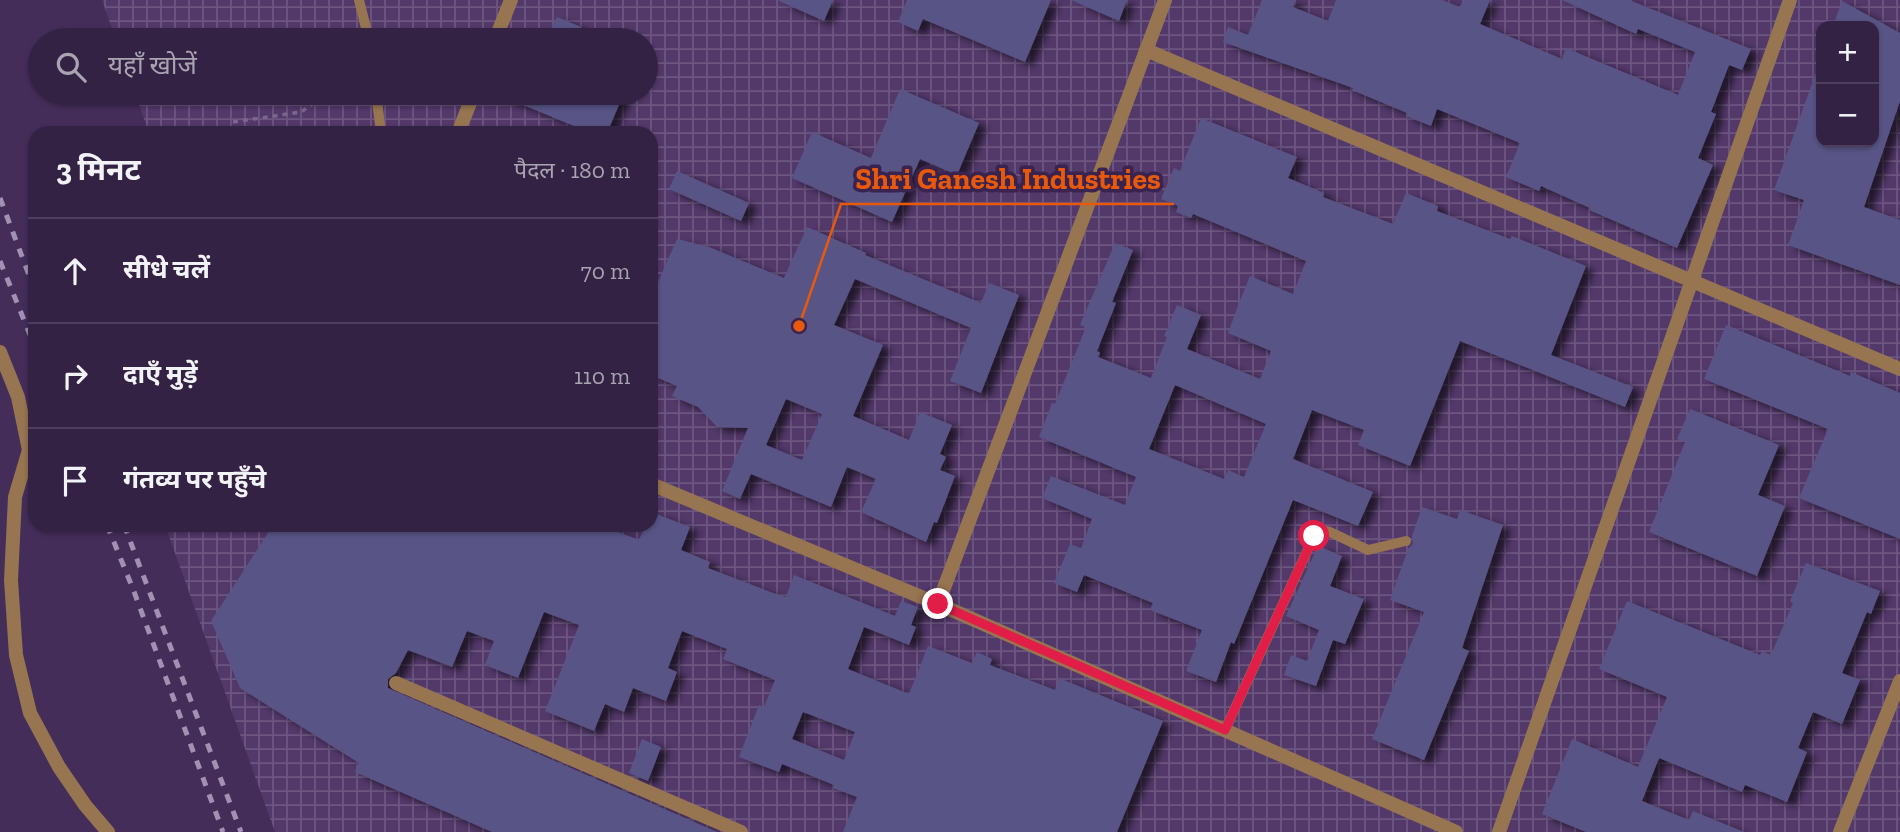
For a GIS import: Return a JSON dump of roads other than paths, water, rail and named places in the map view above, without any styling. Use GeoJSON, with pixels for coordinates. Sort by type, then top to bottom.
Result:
{"type":"FeatureCollection","features":[{"type":"Feature","properties":{"kind":"street"},"geometry":{"type":"LineString","coordinates":[[500,28],[511,0]]}},
{"type":"Feature","properties":{"kind":"street"},"geometry":{"type":"LineString","coordinates":[[938,604],[1165,0]]}},
{"type":"Feature","properties":{"kind":"street"},"geometry":{"type":"LineString","coordinates":[[1499,832],[1790,0]]}},
{"type":"Feature","properties":{"kind":"street"},"geometry":{"type":"LineString","coordinates":[[1146,50],[1900,369]]}},
{"type":"Feature","properties":{"kind":"street"},"geometry":{"type":"LineString","coordinates":[[461,126],[469,105]]}},
{"type":"Feature","properties":{"kind":"street"},"geometry":{"type":"LineString","coordinates":[[0,352],[18,397],[28,445]]}},
{"type":"Feature","properties":{"kind":"street"},"geometry":{"type":"LineString","coordinates":[[28,453],[15,497],[11,580],[16,655],[30,713],[59,767],[108,832]]}},
{"type":"Feature","properties":{"kind":"street"},"geometry":{"type":"LineString","coordinates":[[658,487],[938,604],[1457,832]]}},
{"type":"Feature","properties":{"kind":"street"},"geometry":{"type":"LineString","coordinates":[[1840,832],[1900,681]]}},
{"type":"Feature","properties":{"kind":"street"},"geometry":{"type":"LineString","coordinates":[[396,683],[741,832]]}},
{"type":"Feature","properties":{"kind":"lane"},"geometry":{"type":"LineString","coordinates":[[359,0],[366,28]]}},
{"type":"Feature","properties":{"kind":"lane"},"geometry":{"type":"LineString","coordinates":[[378,105],[380,126]]}},
{"type":"Feature","properties":{"kind":"lane"},"geometry":{"type":"LineString","coordinates":[[1225,730],[1314,536],[1320,530],[1330,531],[1368,550],[1406,541]]}},
{"type":"Feature","properties":{"kind":"railway"},"geometry":{"type":"LineString","coordinates":[[0,198],[28,272]]}},
{"type":"Feature","properties":{"kind":"railway"},"geometry":{"type":"LineString","coordinates":[[0,261],[28,330]]}},
{"type":"Feature","properties":{"kind":"railway"},"geometry":{"type":"LineString","coordinates":[[110,532],[223,832]]}},
{"type":"Feature","properties":{"kind":"railway"},"geometry":{"type":"LineString","coordinates":[[127,532],[241,832]]}},
{"type":"Feature","properties":{"kind":"place","name":"Shri Ganesh Industries"},"geometry":{"type":"Point","coordinates":[799,326]}}]}
